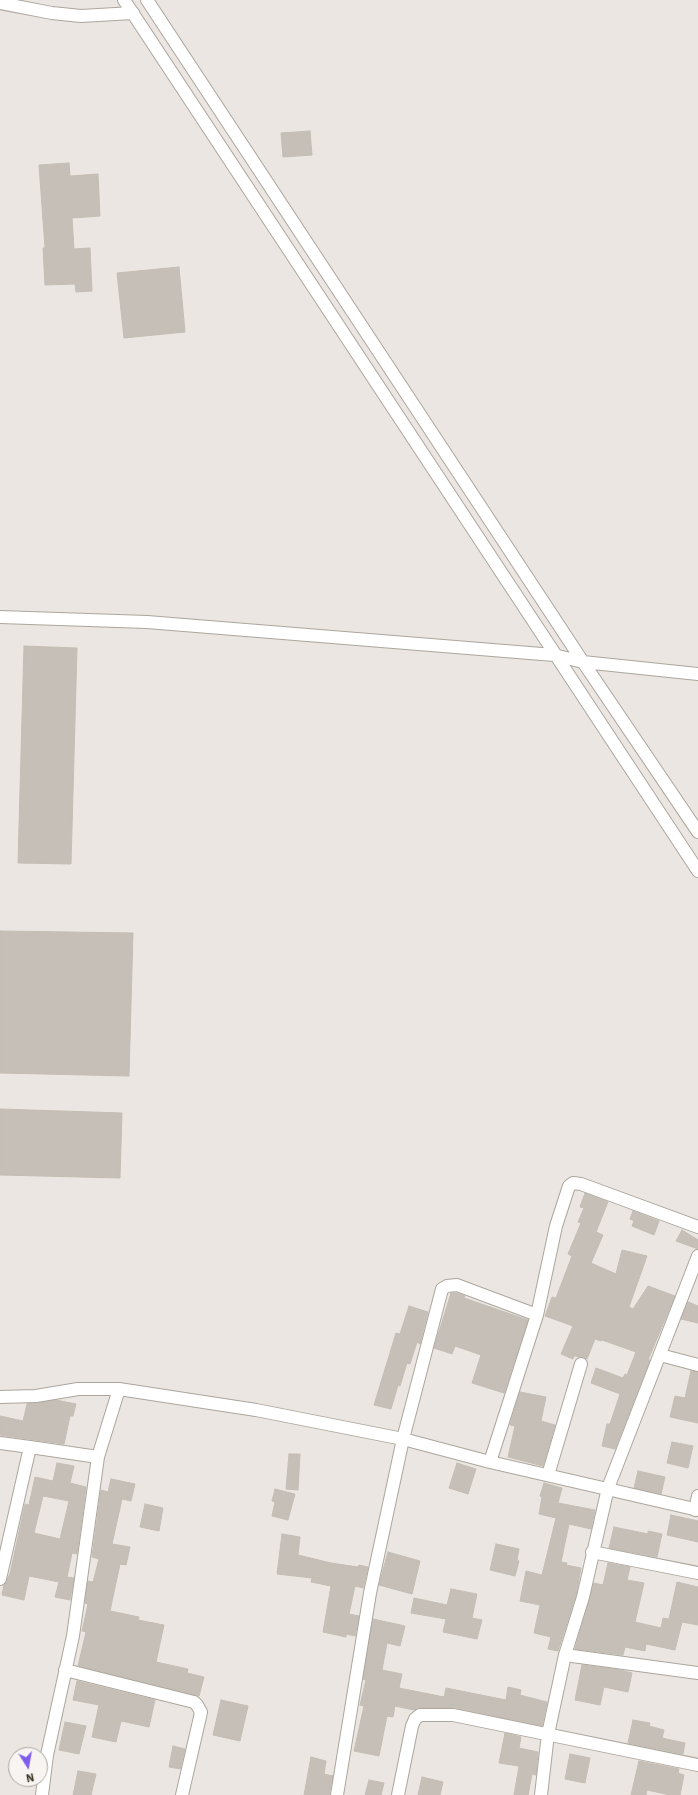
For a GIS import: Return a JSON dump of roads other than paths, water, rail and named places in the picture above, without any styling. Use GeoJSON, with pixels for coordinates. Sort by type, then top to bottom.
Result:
{"type":"FeatureCollection","features":[{"type":"Feature","properties":{"kind":"street"},"geometry":{"type":"LineString","coordinates":[[124,0],[554,655],[698,871]]}},
{"type":"Feature","properties":{"kind":"street"},"geometry":{"type":"LineString","coordinates":[[147,0],[698,832]]}},
{"type":"Feature","properties":{"kind":"street"},"geometry":{"type":"LineString","coordinates":[[0,4],[52,13],[81,16],[132,13]]}},
{"type":"Feature","properties":{"kind":"street"},"geometry":{"type":"LineString","coordinates":[[0,617],[147,622],[554,655],[584,662],[698,674]]}},
{"type":"Feature","properties":{"kind":"street"},"geometry":{"type":"LineString","coordinates":[[490,1462],[537,1316],[556,1226],[567,1189],[573,1183],[582,1184],[698,1227]]}},
{"type":"Feature","properties":{"kind":"street"},"geometry":{"type":"LineString","coordinates":[[541,1795],[548,1734],[565,1655],[583,1597],[592,1552],[608,1488],[698,1256]]}},
{"type":"Feature","properties":{"kind":"street"},"geometry":{"type":"LineString","coordinates":[[337,1795],[370,1593],[402,1439],[442,1289],[447,1286],[457,1285],[537,1316]]}},
{"type":"Feature","properties":{"kind":"street"},"geometry":{"type":"LineString","coordinates":[[660,1355],[698,1365]]}},
{"type":"Feature","properties":{"kind":"street"},"geometry":{"type":"LineString","coordinates":[[548,1475],[581,1364]]}},
{"type":"Feature","properties":{"kind":"street"},"geometry":{"type":"LineString","coordinates":[[0,1397],[36,1396],[78,1389],[119,1389],[256,1410],[402,1439],[490,1462],[608,1488],[696,1510],[698,1496]]}},
{"type":"Feature","properties":{"kind":"street"},"geometry":{"type":"LineString","coordinates":[[42,1795],[47,1756],[73,1636],[98,1457],[119,1389]]}},
{"type":"Feature","properties":{"kind":"street"},"geometry":{"type":"LineString","coordinates":[[0,1443],[98,1457]]}},
{"type":"Feature","properties":{"kind":"street"},"geometry":{"type":"LineString","coordinates":[[0,1579],[30,1447]]}},
{"type":"Feature","properties":{"kind":"street"},"geometry":{"type":"LineString","coordinates":[[592,1552],[698,1573]]}},
{"type":"Feature","properties":{"kind":"street"},"geometry":{"type":"LineString","coordinates":[[565,1655],[698,1673]]}},
{"type":"Feature","properties":{"kind":"street"},"geometry":{"type":"LineString","coordinates":[[65,1670],[197,1704],[201,1712],[182,1795]]}},
{"type":"Feature","properties":{"kind":"street"},"geometry":{"type":"LineString","coordinates":[[398,1795],[412,1726],[415,1719],[420,1715],[454,1715],[698,1765]]}}]}
